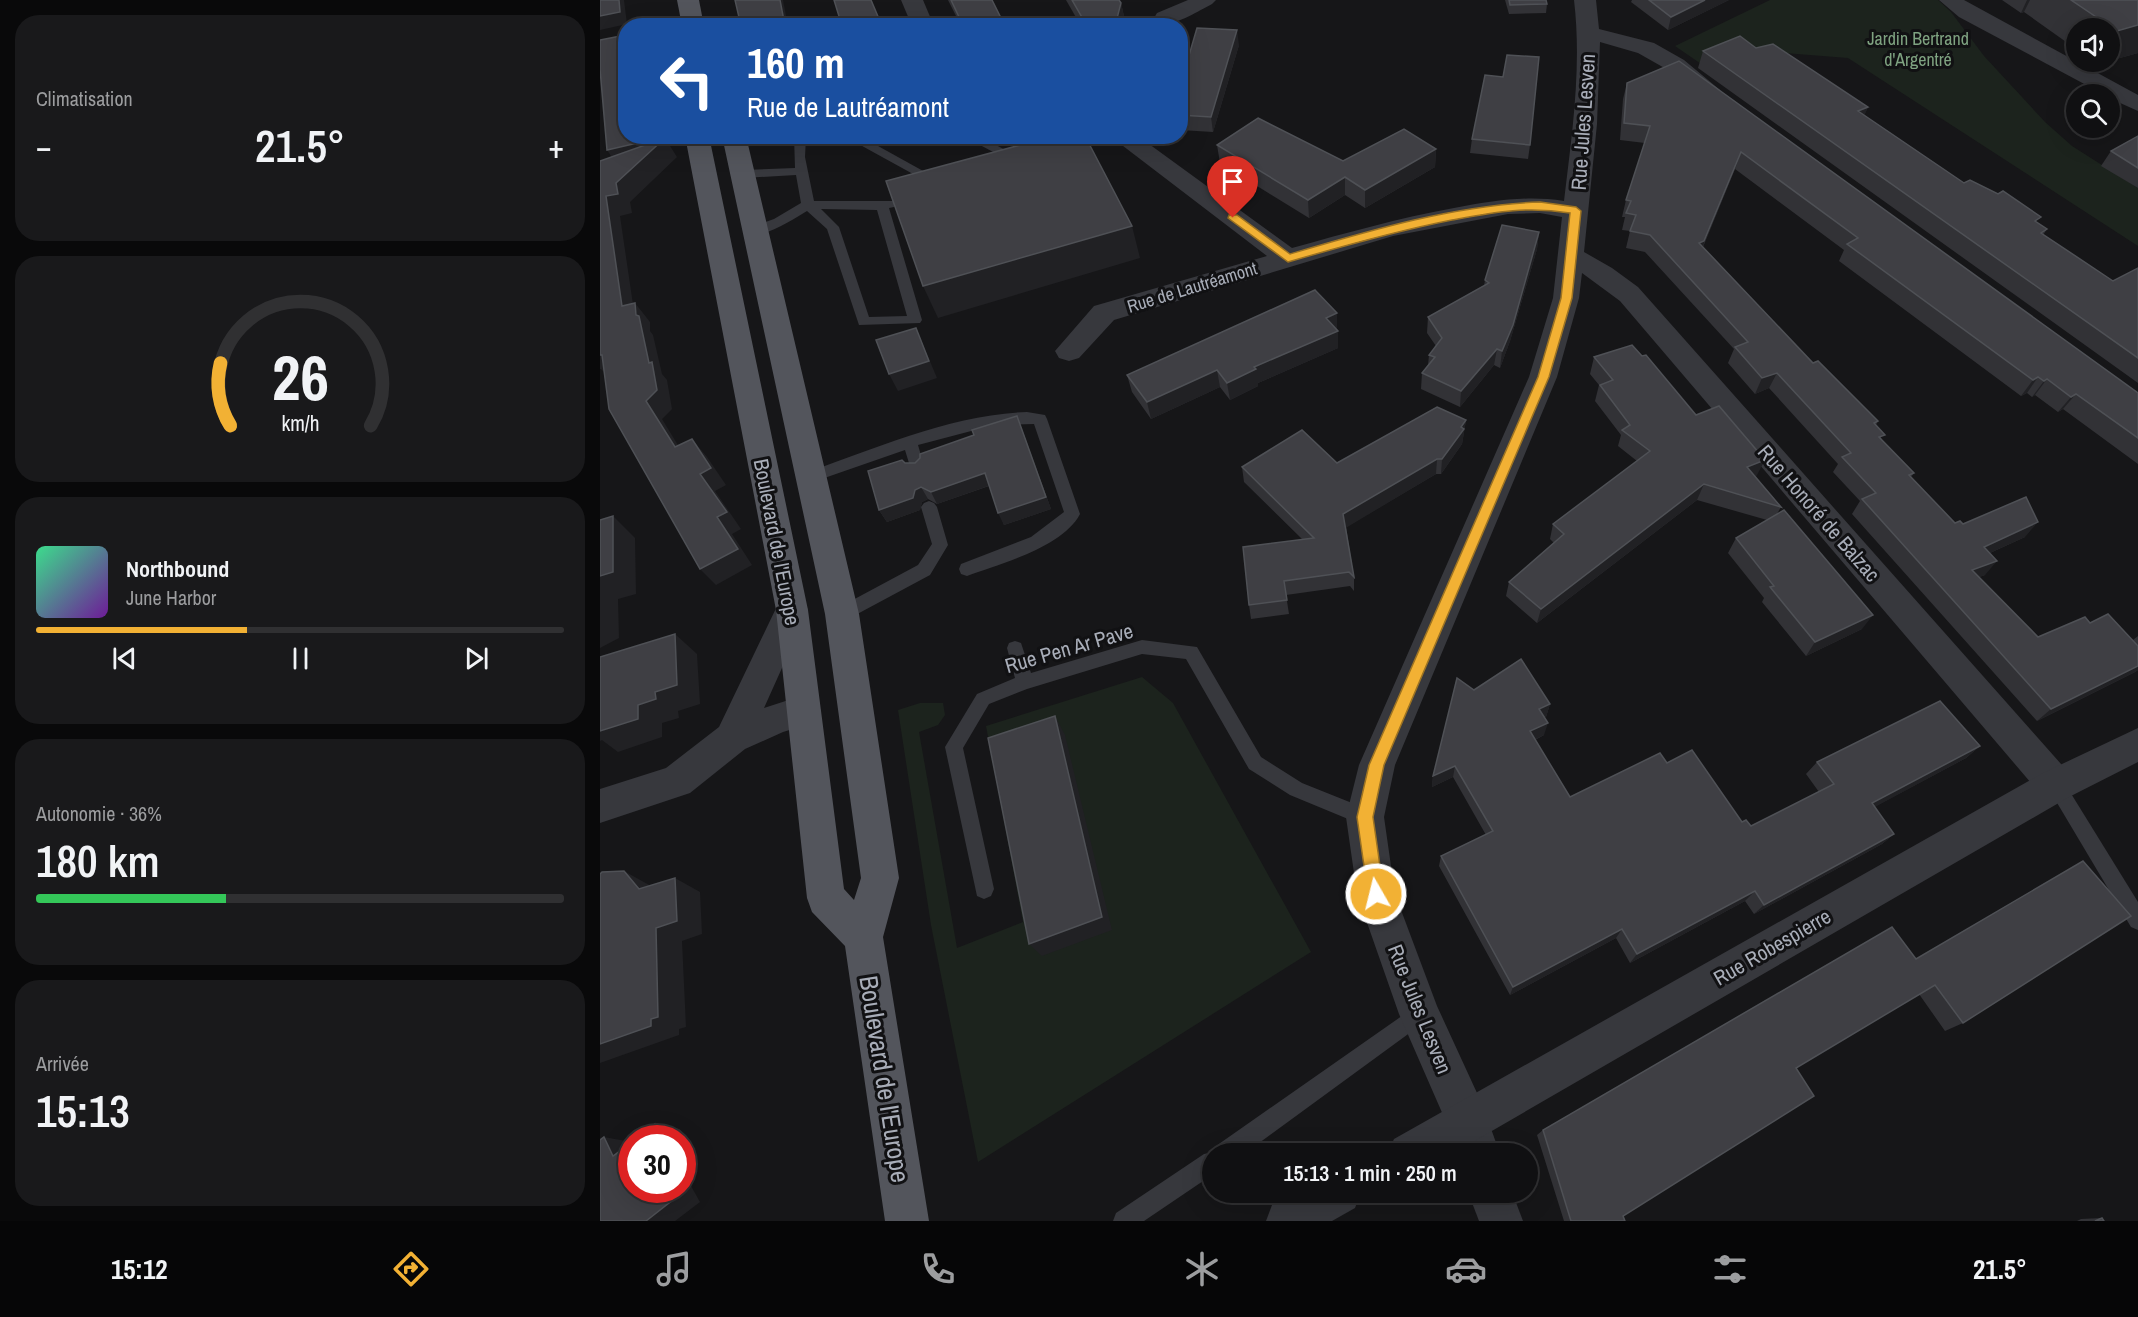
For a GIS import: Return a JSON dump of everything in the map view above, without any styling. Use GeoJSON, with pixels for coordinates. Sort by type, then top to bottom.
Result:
{"type":"FeatureCollection","features":[{"type":"Feature","properties":{"kind":"main road"},"geometry":{"type":"LineString","coordinates":[[688,0],[691,18]]}},
{"type":"Feature","properties":{"kind":"main road","name":"Boulevard de l'Europe"},"geometry":{"type":"LineString","coordinates":[[699,144],[792,610],[826,898],[863,937]]}},
{"type":"Feature","properties":{"kind":"main road","name":"Boulevard de l'Europe"},"geometry":{"type":"LineString","coordinates":[[736,144],[842,614],[880,878],[863,937],[907,1221]]}},
{"type":"Feature","properties":{"kind":"street"},"geometry":{"type":"LineString","coordinates":[[912,0],[920,18]]}},
{"type":"Feature","properties":{"kind":"street"},"geometry":{"type":"LineString","coordinates":[[1152,0],[1161,18]]}},
{"type":"Feature","properties":{"kind":"street"},"geometry":{"type":"LineString","coordinates":[[1171,18],[1205,0]]}},
{"type":"Feature","properties":{"kind":"street","name":"Rue Jules Lesven"},"geometry":{"type":"LineString","coordinates":[[1473,1137],[1419,1014],[1376,894],[1365,817],[1377,765],[1544,377],[1566,298],[1585,124],[1589,33],[1585,0]]}},
{"type":"Feature","properties":{"kind":"street"},"geometry":{"type":"LineString","coordinates":[[1950,0],[1967,12],[2138,104]]}},
{"type":"Feature","properties":{"kind":"street"},"geometry":{"type":"LineString","coordinates":[[1589,33],[1686,61],[1731,106]]}},
{"type":"Feature","properties":{"kind":"street"},"geometry":{"type":"LineString","coordinates":[[1133,144],[1288,258]]}},
{"type":"Feature","properties":{"kind":"street","name":"Rue de Lautréamont"},"geometry":{"type":"LineString","coordinates":[[1069,351],[1104,313],[1390,228],[1508,206],[1540,205],[1576,211]]}},
{"type":"Feature","properties":{"kind":"street","name":"Rue Honoré de Balzac"},"geometry":{"type":"LineString","coordinates":[[1570,255],[1603,274],[1629,294],[2056,785]]}},
{"type":"Feature","properties":{"kind":"street"},"geometry":{"type":"LineString","coordinates":[[732,738],[792,610]]}},
{"type":"Feature","properties":{"kind":"street"},"geometry":{"type":"LineString","coordinates":[[600,806],[677,781],[732,738],[778,717],[804,711]]}},
{"type":"Feature","properties":{"kind":"street","name":"Rue Robespierre"},"geometry":{"type":"LineString","coordinates":[[1450,1143],[1473,1137],[2056,785],[2138,744]]}},
{"type":"Feature","properties":{"kind":"street"},"geometry":{"type":"LineString","coordinates":[[1288,1221],[1320,1203]]}},
{"type":"Feature","properties":{"kind":"street"},"geometry":{"type":"LineString","coordinates":[[1494,1203],[1501,1221]]}},
{"type":"Feature","properties":{"kind":"lane"},"geometry":{"type":"LineString","coordinates":[[800,144],[799,157],[808,205],[833,227],[864,322],[915,320],[882,206]]}},
{"type":"Feature","properties":{"kind":"lane"},"geometry":{"type":"LineString","coordinates":[[865,144],[948,189],[926,194]]}},
{"type":"Feature","properties":{"kind":"lane"},"geometry":{"type":"LineString","coordinates":[[986,144],[1030,165],[1010,171]]}},
{"type":"Feature","properties":{"kind":"lane"},"geometry":{"type":"LineString","coordinates":[[743,174],[802,171]]}},
{"type":"Feature","properties":{"kind":"lane"},"geometry":{"type":"LineString","coordinates":[[754,231],[778,222],[808,205],[882,206],[904,200]]}},
{"type":"Feature","properties":{"kind":"lane"},"geometry":{"type":"LineString","coordinates":[[810,477],[910,442],[1027,415],[1040,419],[1072,514],[1061,528],[1040,540],[967,568]]}},
{"type":"Feature","properties":{"kind":"lane"},"geometry":{"type":"LineString","coordinates":[[910,442],[917,469]]}},
{"type":"Feature","properties":{"kind":"lane"},"geometry":{"type":"LineString","coordinates":[[842,614],[924,570],[940,545],[929,507]]}},
{"type":"Feature","properties":{"kind":"lane","name":"Rue Pen Ar Pave"},"geometry":{"type":"LineString","coordinates":[[984,889],[954,747],[983,699],[1025,681],[1142,647],[1191,652],[1255,763],[1296,789],[1365,817]]}},
{"type":"Feature","properties":{"kind":"lane"},"geometry":{"type":"LineString","coordinates":[[1015,648],[1025,681]]}},
{"type":"Feature","properties":{"kind":"lane"},"geometry":{"type":"LineString","coordinates":[[2056,785],[2138,920]]}},
{"type":"Feature","properties":{"kind":"lane"},"geometry":{"type":"LineString","coordinates":[[1240,1143],[1419,1014]]}},
{"type":"Feature","properties":{"kind":"lane"},"geometry":{"type":"LineString","coordinates":[[1124,1221],[1202,1168]]}},
{"type":"Feature","properties":{"kind":"green space","name":"Jardin Bertrand d'Argentré"},"geometry":{"type":"Polygon","coordinates":[[[1770,0],[1938,0],[1951,12],[1984,56],[2045,122],[2072,146],[2138,188],[2138,246],[1848,58],[1746,50],[1710,70],[1675,46],[1770,0]]]}},
{"type":"Feature","properties":{"kind":"green space"},"geometry":{"type":"Polygon","coordinates":[[[1142,677],[1173,703],[1311,952],[978,1162],[931,925],[898,710],[920,703],[943,703],[945,715],[938,725],[919,732],[957,948],[1023,922],[986,726],[1142,677]]]}},
{"type":"Feature","properties":{"kind":"building"},"geometry":{"type":"Polygon","coordinates":[[[600,0],[619,0],[620,12],[600,16],[600,0]]]}},
{"type":"Feature","properties":{"kind":"building"},"geometry":{"type":"Polygon","coordinates":[[[735,0],[780,0],[783,18],[739,18],[735,0]]]}},
{"type":"Feature","properties":{"kind":"building"},"geometry":{"type":"Polygon","coordinates":[[[834,0],[871,0],[879,18],[840,18],[834,0]]]}},
{"type":"Feature","properties":{"kind":"building"},"geometry":{"type":"Polygon","coordinates":[[[951,0],[992,0],[1001,18],[960,18],[951,0]]]}},
{"type":"Feature","properties":{"kind":"building"},"geometry":{"type":"Polygon","coordinates":[[[1072,0],[1119,0],[1121,3],[1117,18],[1082,18],[1072,0]]]}},
{"type":"Feature","properties":{"kind":"building"},"geometry":{"type":"Polygon","coordinates":[[[1509,0],[1546,0],[1547,4],[1510,5],[1509,0]]]}},
{"type":"Feature","properties":{"kind":"building"},"geometry":{"type":"Polygon","coordinates":[[[1649,0],[1705,0],[1671,17],[1649,0]]]}},
{"type":"Feature","properties":{"kind":"building"},"geometry":{"type":"Polygon","coordinates":[[[2071,0],[2138,0],[2138,25],[2120,30],[2120,18],[2098,18],[2071,0]]]}},
{"type":"Feature","properties":{"kind":"building"},"geometry":{"type":"Polygon","coordinates":[[[1197,28],[1237,30],[1211,117],[1188,116],[1188,59],[1197,28]]]}},
{"type":"Feature","properties":{"kind":"building"},"geometry":{"type":"Polygon","coordinates":[[[1740,36],[1756,48],[1773,44],[1868,107],[1858,111],[1964,183],[1970,180],[1998,194],[2003,191],[2041,217],[2035,221],[2047,229],[2041,233],[2113,281],[2138,268],[2138,358],[1703,51],[1740,36]]]}},
{"type":"Feature","properties":{"kind":"building"},"geometry":{"type":"Polygon","coordinates":[[[618,37],[618,144],[633,144],[607,150],[600,69],[600,40],[618,37]]]}},
{"type":"Feature","properties":{"kind":"building"},"geometry":{"type":"Polygon","coordinates":[[[1507,55],[1539,57],[1530,145],[1472,139],[1485,75],[1503,77],[1507,55]]]}},
{"type":"Feature","properties":{"kind":"building"},"geometry":{"type":"Polygon","coordinates":[[[1679,61],[2138,393],[2138,438],[2076,394],[2071,397],[2047,379],[2044,381],[2038,377],[2033,380],[1847,244],[1858,238],[1741,152],[1704,241],[1699,243],[1813,363],[1818,361],[1878,421],[1874,423],[1885,435],[1879,437],[1914,473],[1909,475],[1955,523],[1960,521],[1963,524],[2026,497],[2038,522],[1984,547],[1997,561],[1972,570],[2038,637],[2085,617],[2090,623],[2108,614],[2138,646],[2138,666],[2051,709],[1862,499],[1876,493],[1842,457],[1851,453],[1777,373],[1762,378],[1735,347],[1748,342],[1650,235],[1630,231],[1636,215],[1626,213],[1631,201],[1626,200],[1650,126],[1624,123],[1627,83],[1679,61]]]}},
{"type":"Feature","properties":{"kind":"building"},"geometry":{"type":"Polygon","coordinates":[[[1258,118],[1343,161],[1404,129],[1436,149],[1365,190],[1345,177],[1308,200],[1217,145],[1258,118]]]}},
{"type":"Feature","properties":{"kind":"building"},"geometry":{"type":"Polygon","coordinates":[[[2138,136],[2138,168],[2111,151],[2138,136]]]}},
{"type":"Feature","properties":{"kind":"building"},"geometry":{"type":"Polygon","coordinates":[[[648,144],[658,144],[616,183],[618,194],[606,196],[622,306],[635,303],[649,363],[652,362],[657,390],[646,401],[675,447],[692,439],[711,468],[700,474],[727,512],[717,517],[738,549],[700,569],[609,409],[602,355],[600,355],[600,161],[648,144]]]}},
{"type":"Feature","properties":{"kind":"building"},"geometry":{"type":"Polygon","coordinates":[[[1024,144],[1089,144],[1132,226],[923,286],[886,181],[1024,144]]]}},
{"type":"Feature","properties":{"kind":"building"},"geometry":{"type":"Polygon","coordinates":[[[1502,225],[1539,232],[1513,325],[1502,351],[1497,349],[1461,391],[1422,373],[1435,357],[1429,355],[1442,338],[1428,317],[1489,283],[1485,280],[1502,225]]]}},
{"type":"Feature","properties":{"kind":"building"},"geometry":{"type":"Polygon","coordinates":[[[1315,290],[1337,313],[1326,318],[1338,331],[1254,367],[1256,369],[1227,383],[1217,370],[1147,402],[1127,375],[1315,290]]]}},
{"type":"Feature","properties":{"kind":"building"},"geometry":{"type":"Polygon","coordinates":[[[916,328],[929,361],[889,374],[876,340],[916,328]]]}},
{"type":"Feature","properties":{"kind":"building"},"geometry":{"type":"Polygon","coordinates":[[[1632,345],[1642,356],[1646,355],[1696,415],[1719,406],[1765,460],[1747,467],[1781,507],[1704,484],[1541,609],[1509,582],[1564,534],[1553,524],[1650,451],[1622,430],[1630,425],[1600,385],[1613,380],[1594,357],[1632,345]]]}},
{"type":"Feature","properties":{"kind":"building"},"geometry":{"type":"Polygon","coordinates":[[[1437,407],[1466,420],[1461,427],[1464,429],[1442,459],[1437,459],[1343,514],[1354,577],[1349,572],[1284,581],[1287,600],[1249,605],[1243,547],[1314,538],[1242,467],[1302,430],[1337,463],[1437,407]]]}},
{"type":"Feature","properties":{"kind":"building"},"geometry":{"type":"Polygon","coordinates":[[[1017,416],[1046,497],[998,513],[985,473],[931,492],[921,487],[915,490],[913,498],[879,510],[868,471],[902,460],[905,463],[915,463],[920,458],[920,454],[974,435],[972,430],[1017,416]]]}},
{"type":"Feature","properties":{"kind":"building"},"geometry":{"type":"Polygon","coordinates":[[[1784,510],[1873,615],[1815,642],[1770,587],[1774,586],[1736,538],[1784,510]]]}},
{"type":"Feature","properties":{"kind":"building"},"geometry":{"type":"Polygon","coordinates":[[[613,516],[613,572],[600,576],[600,520],[613,516]]]}},
{"type":"Feature","properties":{"kind":"building"},"geometry":{"type":"Polygon","coordinates":[[[675,634],[677,685],[655,692],[656,699],[638,705],[638,719],[600,731],[600,657],[675,634]]]}},
{"type":"Feature","properties":{"kind":"building"},"geometry":{"type":"Polygon","coordinates":[[[1521,659],[1550,704],[1539,709],[1548,723],[1530,731],[1570,797],[1660,753],[1667,763],[1692,750],[1742,822],[1746,820],[1751,826],[1834,784],[1817,762],[1940,701],[1980,746],[1872,803],[1894,834],[1764,905],[1755,891],[1637,954],[1622,929],[1513,987],[1441,856],[1493,831],[1455,766],[1433,776],[1457,678],[1474,690],[1521,659]]]}},
{"type":"Feature","properties":{"kind":"building"},"geometry":{"type":"Polygon","coordinates":[[[1055,716],[1102,917],[1029,944],[988,738],[1055,716]]]}},
{"type":"Feature","properties":{"kind":"building"},"geometry":{"type":"Polygon","coordinates":[[[2083,861],[2131,916],[1963,1023],[1935,985],[1796,1068],[1814,1096],[1623,1216],[1625,1221],[1571,1221],[1543,1130],[1892,927],[1916,959],[2083,861]]]}},
{"type":"Feature","properties":{"kind":"building"},"geometry":{"type":"Polygon","coordinates":[[[624,871],[639,889],[675,878],[677,921],[656,928],[658,1017],[651,1019],[651,1026],[600,1044],[600,874],[624,871]]]}},
{"type":"Feature","properties":{"kind":"building"},"geometry":{"type":"Polygon","coordinates":[[[604,1137],[613,1156],[618,1152],[618,1203],[669,1203],[646,1221],[600,1221],[600,1140],[604,1137]]]}},
{"type":"Feature","properties":{"kind":"route"},"geometry":{"type":"LineString","coordinates":[[1233,218],[1288,258],[1390,228],[1508,206],[1540,205],[1576,211],[1566,298],[1544,377],[1377,765],[1365,817],[1376,894]]}}]}
